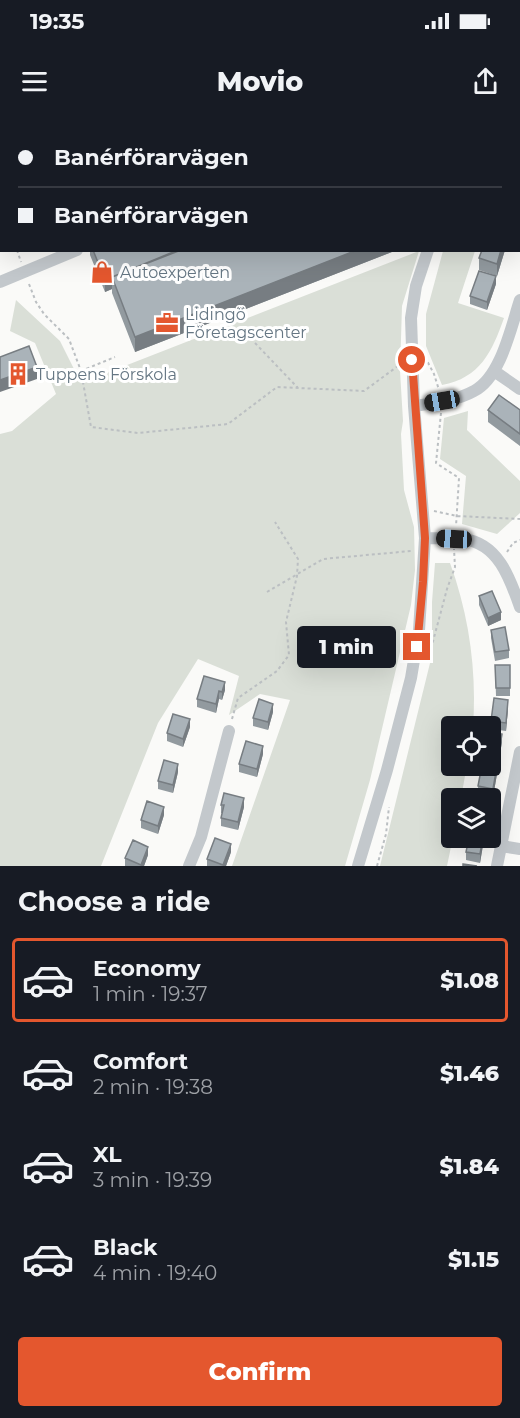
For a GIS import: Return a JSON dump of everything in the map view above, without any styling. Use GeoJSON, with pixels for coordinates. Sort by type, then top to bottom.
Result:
{"type":"FeatureCollection","features":[{"type":"Feature","properties":{"kind":"street"},"geometry":{"type":"LineString","coordinates":[[0,282],[24,272],[48,256],[67,252]]}},
{"type":"Feature","properties":{"kind":"street"},"geometry":{"type":"LineString","coordinates":[[358,866],[387,770],[415,663],[423,592],[425,544],[414,406],[412,308],[416,286],[427,252]]}},
{"type":"Feature","properties":{"kind":"street"},"geometry":{"type":"LineString","coordinates":[[414,406],[475,391],[494,371],[504,349],[520,300]]}},
{"type":"Feature","properties":{"kind":"street"},"geometry":{"type":"LineString","coordinates":[[494,371],[520,389]]}},
{"type":"Feature","properties":{"kind":"street"},"geometry":{"type":"LineString","coordinates":[[425,544],[464,539],[478,543],[491,551],[510,578],[520,607]]}},
{"type":"Feature","properties":{"kind":"street"},"geometry":{"type":"LineString","coordinates":[[189,866],[201,837],[229,731]]}},
{"type":"Feature","properties":{"kind":"street"},"geometry":{"type":"LineString","coordinates":[[520,752],[501,846],[520,849]]}},
{"type":"Feature","properties":{"kind":"street"},"geometry":{"type":"LineString","coordinates":[[497,866],[501,848]]}},
{"type":"Feature","properties":{"kind":"path"},"geometry":{"type":"LineString","coordinates":[[24,272],[36,302],[44,314],[69,339],[81,371],[91,427],[138,432],[228,424],[277,387],[364,390],[399,364],[424,357]]}},
{"type":"Feature","properties":{"kind":"path"},"geometry":{"type":"LineString","coordinates":[[255,343],[298,388]]}},
{"type":"Feature","properties":{"kind":"path"},"geometry":{"type":"LineString","coordinates":[[81,371],[115,357]]}},
{"type":"Feature","properties":{"kind":"path"},"geometry":{"type":"LineString","coordinates":[[422,508],[457,516],[520,519]]}},
{"type":"Feature","properties":{"kind":"path"},"geometry":{"type":"LineString","coordinates":[[229,731],[238,698],[277,671],[289,655],[286,622],[297,576],[298,559],[275,522]]}},
{"type":"Feature","properties":{"kind":"path"},"geometry":{"type":"LineString","coordinates":[[500,561],[513,543],[520,540]]}},
{"type":"Feature","properties":{"kind":"path"},"geometry":{"type":"LineString","coordinates":[[267,592],[323,559],[425,544]]}},
{"type":"Feature","properties":{"kind":"shaded area"},"geometry":{"type":"Polygon","coordinates":[[[419,252],[402,306],[400,371],[404,490],[414,527],[415,570],[411,605],[370,780],[345,866],[232,866],[290,700],[260,694],[229,715],[239,676],[198,659],[158,723],[101,866],[0,866],[0,434],[12,431],[56,394],[35,343],[10,331],[16,300],[60,341],[81,383],[419,252]]]}},
{"type":"Feature","properties":{"kind":"shaded area"},"geometry":{"type":"Polygon","coordinates":[[[443,252],[475,252],[458,303],[504,318],[495,342],[483,362],[466,376],[442,385],[426,346],[426,314],[443,252]]]}},
{"type":"Feature","properties":{"kind":"shaded area"},"geometry":{"type":"Polygon","coordinates":[[[468,411],[467,430],[520,481],[520,513],[497,534],[462,524],[466,476],[440,459],[444,418],[468,411]]]}},
{"type":"Feature","properties":{"kind":"shaded area"},"geometry":{"type":"Polygon","coordinates":[[[435,563],[450,563],[467,623],[474,705],[473,716],[441,716],[441,776],[465,776],[463,788],[441,788],[441,848],[451,848],[447,866],[380,866],[432,655],[435,563]]]}},
{"type":"Feature","properties":{"kind":"building"},"geometry":{"type":"Polygon","coordinates":[[[94,252],[173,252],[105,280],[94,252]]]}},
{"type":"Feature","properties":{"kind":"building","name":"Lidingö Företagscenter"},"geometry":{"type":"Polygon","coordinates":[[[176,252],[352,252],[135,337],[112,277],[176,252]]]}},
{"type":"Feature","properties":{"kind":"building"},"geometry":{"type":"Polygon","coordinates":[[[481,252],[500,252],[497,264],[479,258],[481,252]]]}},
{"type":"Feature","properties":{"kind":"building"},"geometry":{"type":"Polygon","coordinates":[[[479,271],[496,276],[487,302],[470,296],[479,271]]]}},
{"type":"Feature","properties":{"kind":"building"},"geometry":{"type":"Polygon","coordinates":[[[29,346],[37,367],[0,380],[0,357],[29,346]]]}},
{"type":"Feature","properties":{"kind":"building"},"geometry":{"type":"Polygon","coordinates":[[[499,395],[520,410],[520,434],[488,410],[499,395]]]}},
{"type":"Feature","properties":{"kind":"building"},"geometry":{"type":"Polygon","coordinates":[[[492,591],[501,612],[488,618],[479,596],[492,591]]]}},
{"type":"Feature","properties":{"kind":"building"},"geometry":{"type":"Polygon","coordinates":[[[505,627],[509,650],[495,652],[491,630],[505,627]]]}},
{"type":"Feature","properties":{"kind":"building"},"geometry":{"type":"Polygon","coordinates":[[[495,665],[510,665],[510,688],[496,688],[495,665]]]}},
{"type":"Feature","properties":{"kind":"building"},"geometry":{"type":"Polygon","coordinates":[[[204,676],[225,682],[222,692],[219,691],[216,704],[197,699],[204,676]]]}},
{"type":"Feature","properties":{"kind":"building"},"geometry":{"type":"Polygon","coordinates":[[[494,698],[508,700],[506,723],[501,722],[501,716],[492,716],[494,698]]]}},
{"type":"Feature","properties":{"kind":"building"},"geometry":{"type":"Polygon","coordinates":[[[259,699],[273,704],[268,722],[253,718],[259,699]]]}},
{"type":"Feature","properties":{"kind":"building"},"geometry":{"type":"Polygon","coordinates":[[[173,714],[190,719],[183,739],[167,733],[173,714]]]}},
{"type":"Feature","properties":{"kind":"building"},"geometry":{"type":"Polygon","coordinates":[[[246,741],[263,746],[257,769],[239,764],[246,741]]]}},
{"type":"Feature","properties":{"kind":"building"},"geometry":{"type":"Polygon","coordinates":[[[164,760],[178,764],[173,785],[158,781],[164,760]]]}},
{"type":"Feature","properties":{"kind":"building"},"geometry":{"type":"Polygon","coordinates":[[[480,776],[495,776],[493,788],[478,786],[480,776]]]}},
{"type":"Feature","properties":{"kind":"building"},"geometry":{"type":"Polygon","coordinates":[[[224,793],[244,798],[238,822],[221,818],[224,793]]]}},
{"type":"Feature","properties":{"kind":"building"},"geometry":{"type":"Polygon","coordinates":[[[147,801],[164,807],[158,826],[141,820],[147,801]]]}},
{"type":"Feature","properties":{"kind":"building"},"geometry":{"type":"Polygon","coordinates":[[[215,838],[231,844],[223,865],[207,859],[215,838]]]}},
{"type":"Feature","properties":{"kind":"building"},"geometry":{"type":"Polygon","coordinates":[[[133,840],[148,847],[141,865],[125,858],[133,840]]]}},
{"type":"Feature","properties":{"kind":"building"},"geometry":{"type":"Polygon","coordinates":[[[467,848],[481,848],[480,854],[466,852],[467,848]]]}},
{"type":"Feature","properties":{"kind":"place","name":"Autoexperten"},"geometry":{"type":"Point","coordinates":[102,272]}},
{"type":"Feature","properties":{"kind":"place","name":"Lidingö Företagscenter"},"geometry":{"type":"Point","coordinates":[167,323]}},
{"type":"Feature","properties":{"kind":"place","name":"Tuppens Förskola"},"geometry":{"type":"Point","coordinates":[18,374]}},
{"type":"Feature","properties":{"kind":"route"},"geometry":{"type":"LineString","coordinates":[[412,360],[425,538],[417,647]]}}]}
